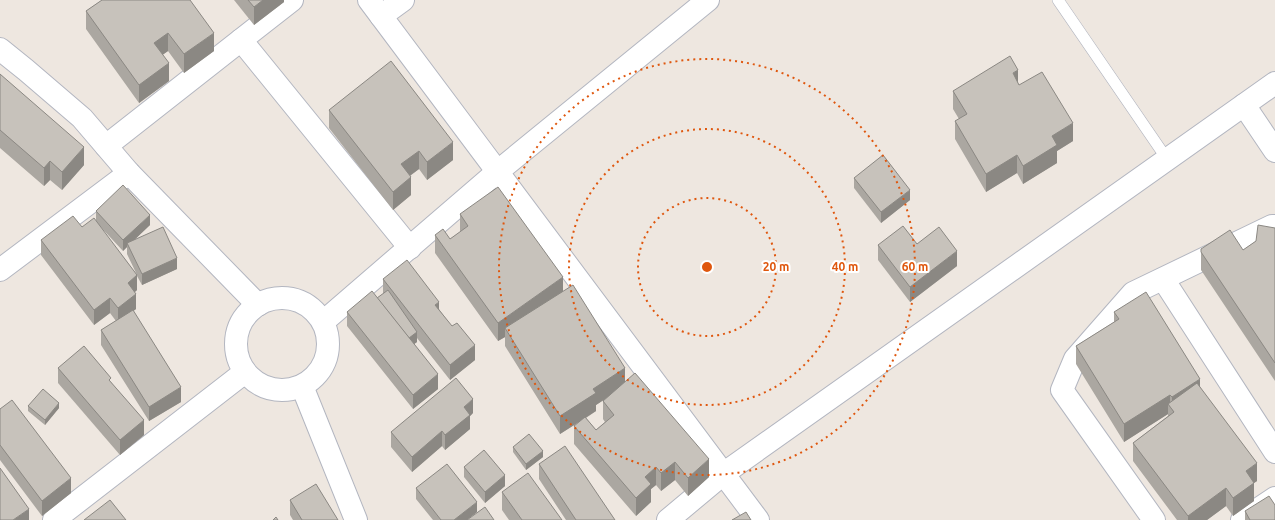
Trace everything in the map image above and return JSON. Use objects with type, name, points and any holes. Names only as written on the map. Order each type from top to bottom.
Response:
[{"type":"street","points":[[106,146],[292,0]]},
{"type":"street","points":[[403,0],[375,8],[758,520]]},
{"type":"street","points":[[323,322],[497,172],[708,0]]},
{"type":"street","points":[[241,40],[410,248]]},
{"type":"street","points":[[0,49],[82,118],[129,173],[258,305]]},
{"type":"street","points":[[668,520],[723,474],[1275,83]]},
{"type":"street","points":[[1244,105],[1275,151]]},
{"type":"street","points":[[0,270],[129,173]]},
{"type":"street","points":[[1154,520],[1062,390],[1075,359],[1133,293],[1272,226],[1275,226]]},
{"type":"street","points":[[1163,279],[1275,452]]},
{"type":"street","points":[[277,298],[291,299],[303,303],[314,311],[323,322],[327,335],[328,348],[326,360],[320,371],[312,380],[302,386],[290,390],[278,391],[267,388],[254,382],[245,372],[238,359],[236,345],[238,331],[243,319],[252,309],[264,302],[277,298]]},
{"type":"street","points":[[54,520],[245,372]]},
{"type":"street","points":[[302,386],[356,520]]},
{"type":"street","points":[[1242,520],[1275,498]]},
{"type":"lane","points":[[1058,0],[1167,159]]},
{"type":"building","points":[[102,0],[190,0],[214,33],[184,54],[168,33],[154,43],[169,63],[139,85],[86,11]]},
{"type":"building","points":[[248,0],[263,0],[254,7]]},
{"type":"building","points":[[1010,56],[1018,70],[1013,73],[1019,85],[1042,72],[1073,123],[1052,136],[1057,145],[1023,166],[1017,155],[986,174],[955,121],[967,114],[953,91]]},
{"type":"building","points":[[391,61],[453,142],[427,162],[419,151],[401,164],[411,177],[393,192],[329,110]]},
{"type":"building","points":[[0,74],[84,147],[62,172],[50,161],[44,168],[0,130]]},
{"type":"building","points":[[883,155],[910,190],[881,212],[854,178]]},
{"type":"building","points":[[123,185],[150,215],[123,240],[96,211]]},
{"type":"building","points":[[498,187],[563,277],[498,323],[435,235],[443,229],[450,239],[468,226],[460,214]]},
{"type":"building","points":[[73,216],[82,227],[94,218],[137,275],[128,283],[136,294],[118,308],[110,298],[94,310],[41,240]]},
{"type":"building","points":[[1258,225],[1275,228],[1275,363],[1201,252],[1201,249],[1230,230],[1243,250],[1256,241]]},
{"type":"building","points":[[903,226],[917,244],[939,227],[957,251],[910,287],[878,245]]},
{"type":"building","points":[[163,227],[177,258],[142,274],[127,243]]},
{"type":"building","points":[[407,260],[439,302],[435,305],[452,326],[457,323],[475,345],[450,365],[383,279]]},
{"type":"building","points":[[573,285],[625,368],[593,389],[596,393],[560,416],[505,328]]},
{"type":"building","points":[[388,290],[417,332],[409,338],[377,298]]},
{"type":"building","points":[[372,291],[438,374],[413,395],[347,312]]},
{"type":"building","points":[[1146,292],[1200,379],[1172,397],[1170,395],[1124,424],[1076,346],[1119,319],[1114,312]]},
{"type":"building","points":[[133,310],[181,387],[149,407],[101,330]]},
{"type":"building","points":[[84,346],[111,378],[109,380],[144,420],[120,440],[58,368]]},
{"type":"building","points":[[635,373],[709,459],[688,478],[675,462],[661,473],[656,467],[645,477],[651,484],[636,498],[574,426],[585,417],[596,430],[614,415],[603,401]]},
{"type":"building","points":[[456,378],[473,399],[464,407],[470,415],[445,435],[442,431],[412,457],[391,432]]},
{"type":"building","points":[[1197,383],[1257,463],[1246,471],[1254,483],[1233,498],[1226,488],[1188,516],[1133,443],[1174,412],[1168,404]]},
{"type":"building","points":[[43,389],[59,403],[45,420],[28,406]]},
{"type":"building","points":[[12,400],[71,478],[42,501],[0,445],[0,409]]},
{"type":"building","points":[[529,434],[543,451],[526,464],[513,447]]},
{"type":"building","points":[[565,446],[615,520],[576,520],[539,464]]},
{"type":"building","points":[[484,450],[505,475],[485,492],[464,467]]},
{"type":"building","points":[[447,464],[477,502],[454,520],[441,520],[416,488]]},
{"type":"building","points":[[0,468],[29,509],[13,520],[0,520]]},
{"type":"building","points":[[528,473],[562,520],[522,520],[502,492]]},
{"type":"building","points":[[316,484],[338,520],[302,520],[290,500]]},
{"type":"building","points":[[1269,496],[1275,505],[1275,520],[1250,520],[1245,511]]},
{"type":"building","points":[[110,500],[126,520],[84,520]]},
{"type":"building","points":[[485,507],[494,520],[467,520]]},
{"type":"building","points":[[746,512],[751,520],[732,520]]}]
